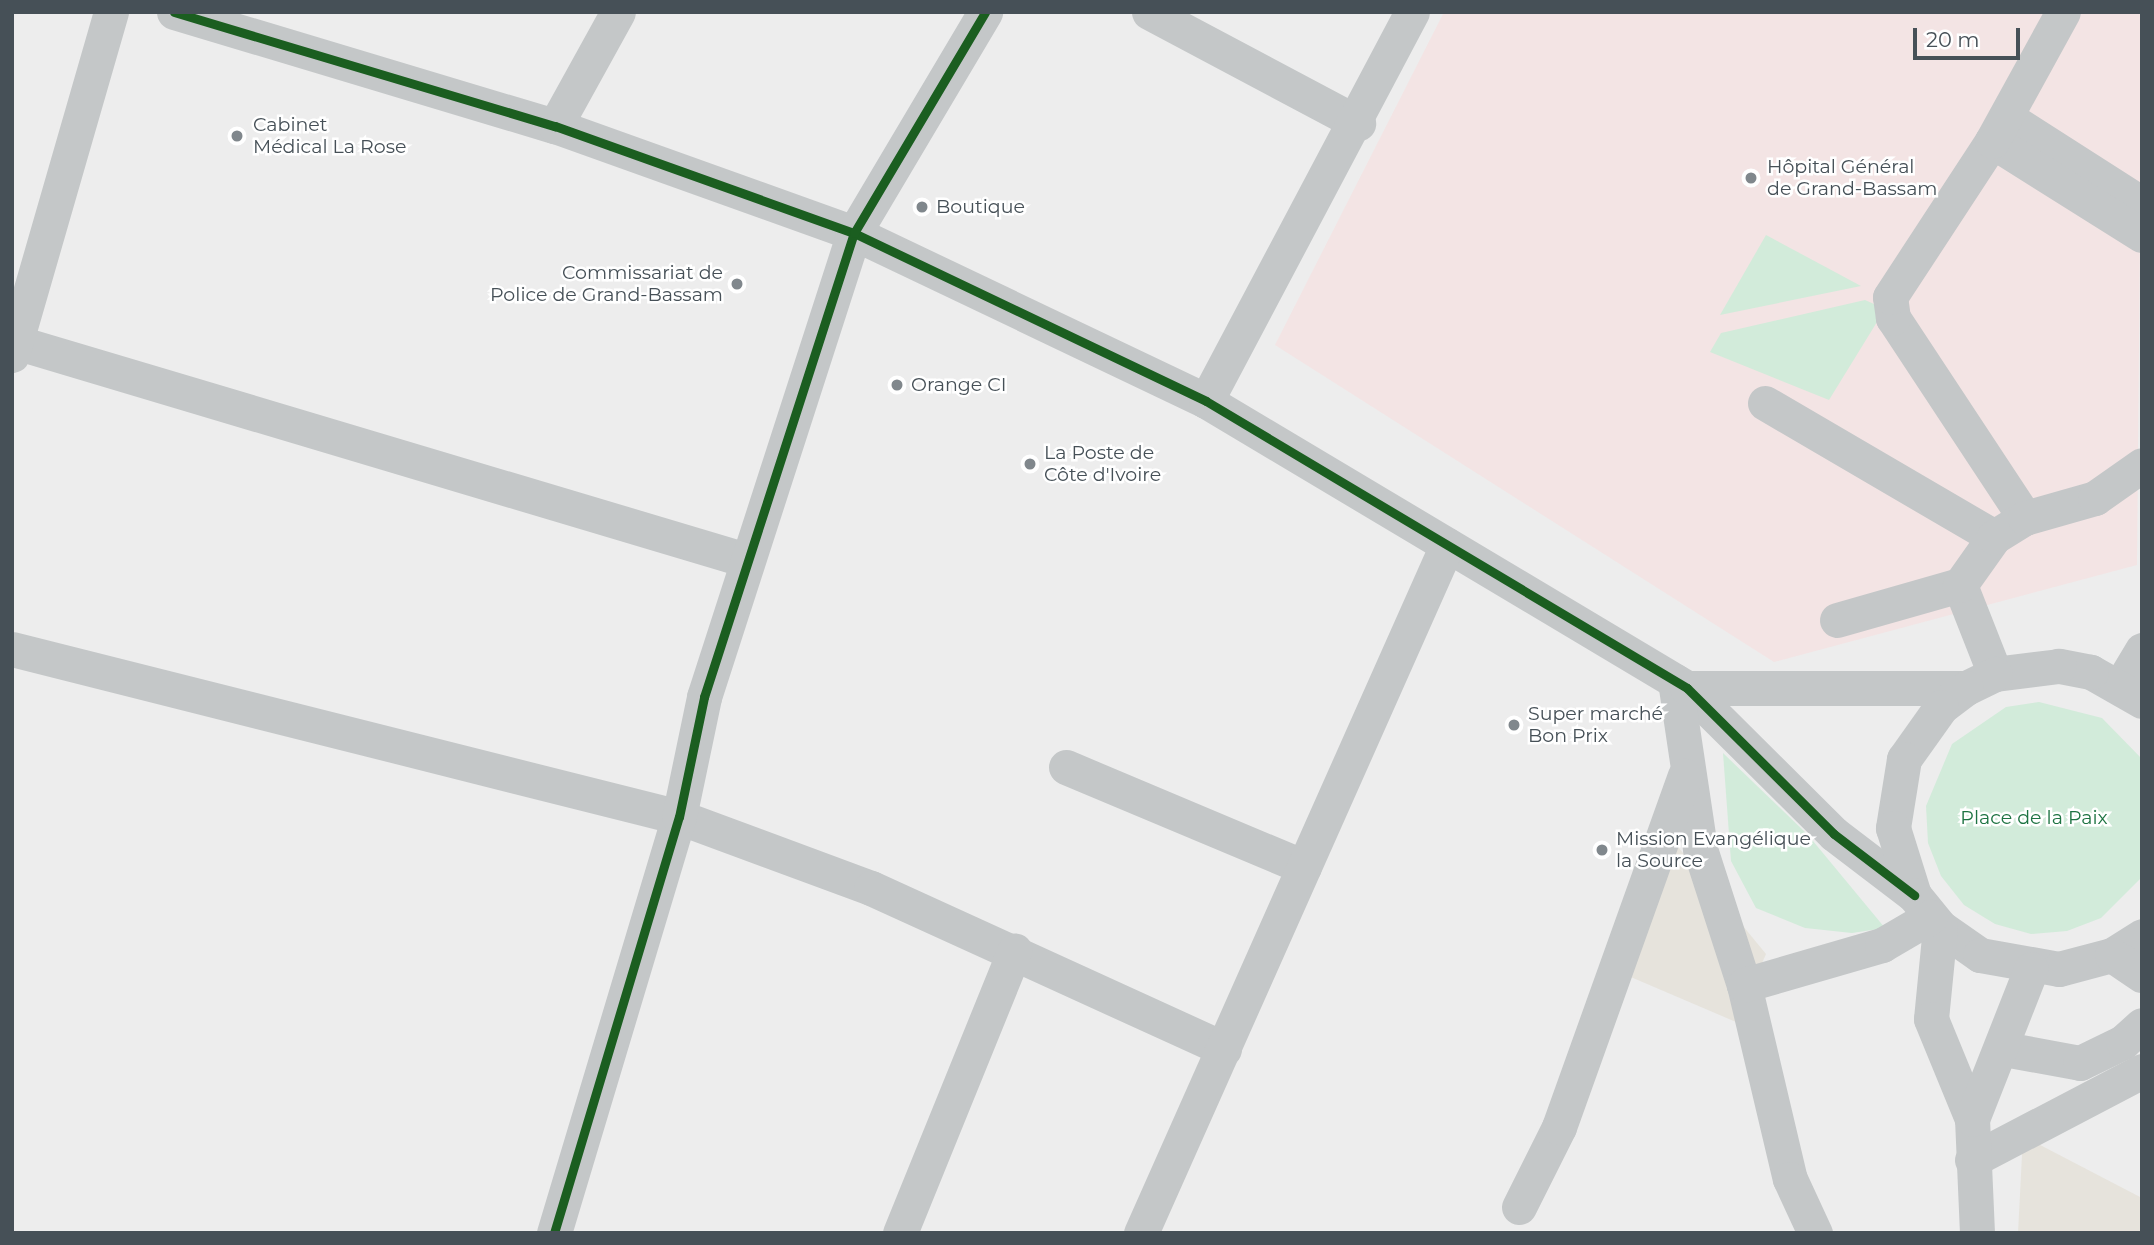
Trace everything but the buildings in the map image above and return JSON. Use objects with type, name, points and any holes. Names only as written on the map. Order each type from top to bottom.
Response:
[{"type":"street","points":[[111,12],[13,346],[746,560]]},
{"type":"street","points":[[174,12],[264,26],[854,233],[1206,401],[1681,684],[1834,834],[1980,955],[2031,969],[2059,969],[2112,955],[2142,936]]},
{"type":"street","points":[[555,126],[618,12]]},
{"type":"street","points":[[554,1233],[679,817],[704,697],[746,560],[854,233],[985,12]]},
{"type":"street","points":[[1149,12],[1358,123]]},
{"type":"street","points":[[1206,401],[1358,123],[1412,12]]},
{"type":"street","points":[[2025,517],[1889,305],[1893,286],[1999,129],[2063,12]]},
{"type":"street","points":[[1999,129],[2142,204]]},
{"type":"street","points":[[1999,129],[2142,234]]},
{"type":"street","points":[[1765,403],[1994,537]]},
{"type":"street","points":[[1837,620],[1961,585],[1994,537],[2025,517],[2095,498],[2142,465]]},
{"type":"street","points":[[1141,1233],[1447,545]]},
{"type":"street","points":[[1961,585],[1980,681]]},
{"type":"street","points":[[12,649],[679,817],[871,888],[1015,950],[1224,1049]]},
{"type":"street","points":[[1681,684],[1980,681],[2059,666],[2131,693],[2142,650]]},
{"type":"street","points":[[1977,1233],[1972,1119],[1931,1019],[1928,913],[1897,851],[1895,793],[1920,731],[1980,681]]},
{"type":"street","points":[[1681,684],[1687,769],[1700,849],[1744,985],[1790,1179],[1815,1233]]},
{"type":"street","points":[[1066,767],[1304,867]]},
{"type":"street","points":[[1519,1207],[1559,1127],[1687,769]]},
{"type":"street","points":[[1744,985],[1882,945],[1928,913]]},
{"type":"street","points":[[900,1233],[1015,950]]},
{"type":"street","points":[[2112,955],[2142,975]]},
{"type":"street","points":[[1972,1119],[2004,1049],[2031,969]]},
{"type":"street","points":[[2004,1049],[2080,1063],[2123,1042],[2142,1024]]},
{"type":"street","points":[[1972,1160],[2142,1071]]},
{"type":"shaded area","name":"Hôpital Général de Grand-Bassam","points":[[1444,12],[2142,12],[2137,565],[1774,662],[1275,345]]},
{"type":"shaded area","points":[[1674,842],[1766,954],[1736,1022],[1619,972]]},
{"type":"shaded area","points":[[2023,1136],[2142,1198],[2142,1233],[2018,1233]]},
{"type":"green space","points":[[1766,235],[1861,286],[1720,315]]},
{"type":"green space","points":[[1865,300],[1885,309],[1829,400],[1710,352],[1721,333]]},
{"type":"green space","name":"Place de la Paix","points":[[2039,702],[2102,718],[2142,759],[2142,877],[2101,918],[2067,931],[2031,934],[1995,924],[1964,905],[1941,876],[1928,843],[1926,806],[1952,744],[2006,707]]},
{"type":"green space","points":[[1723,753],[1808,835],[1885,928],[1852,933],[1805,928],[1756,908],[1731,861]]},
{"type":"cycle path","points":[[174,12],[555,126],[854,233],[1206,401],[1687,688],[1834,834],[1914,895]]},
{"type":"cycle path","points":[[554,1233],[679,817],[704,697],[854,233],[985,12]]},
{"type":"place","name":"Cabinet Médical La Rose","points":[[237,136]]},
{"type":"place","name":"Hôpital Général de Grand-Bassam","points":[[1751,178]]},
{"type":"place","name":"Boutique","points":[[922,207]]},
{"type":"place","name":"Commissariat de Police de Grand-Bassam","points":[[737,284]]},
{"type":"place","name":"Orange CI","points":[[897,385]]},
{"type":"place","name":"La Poste de Côte d'Ivoire","points":[[1030,464]]},
{"type":"place","name":"Super marché Bon Prix","points":[[1514,725]]},
{"type":"place","name":"Mission Evangélique la Source","points":[[1602,850]]}]
